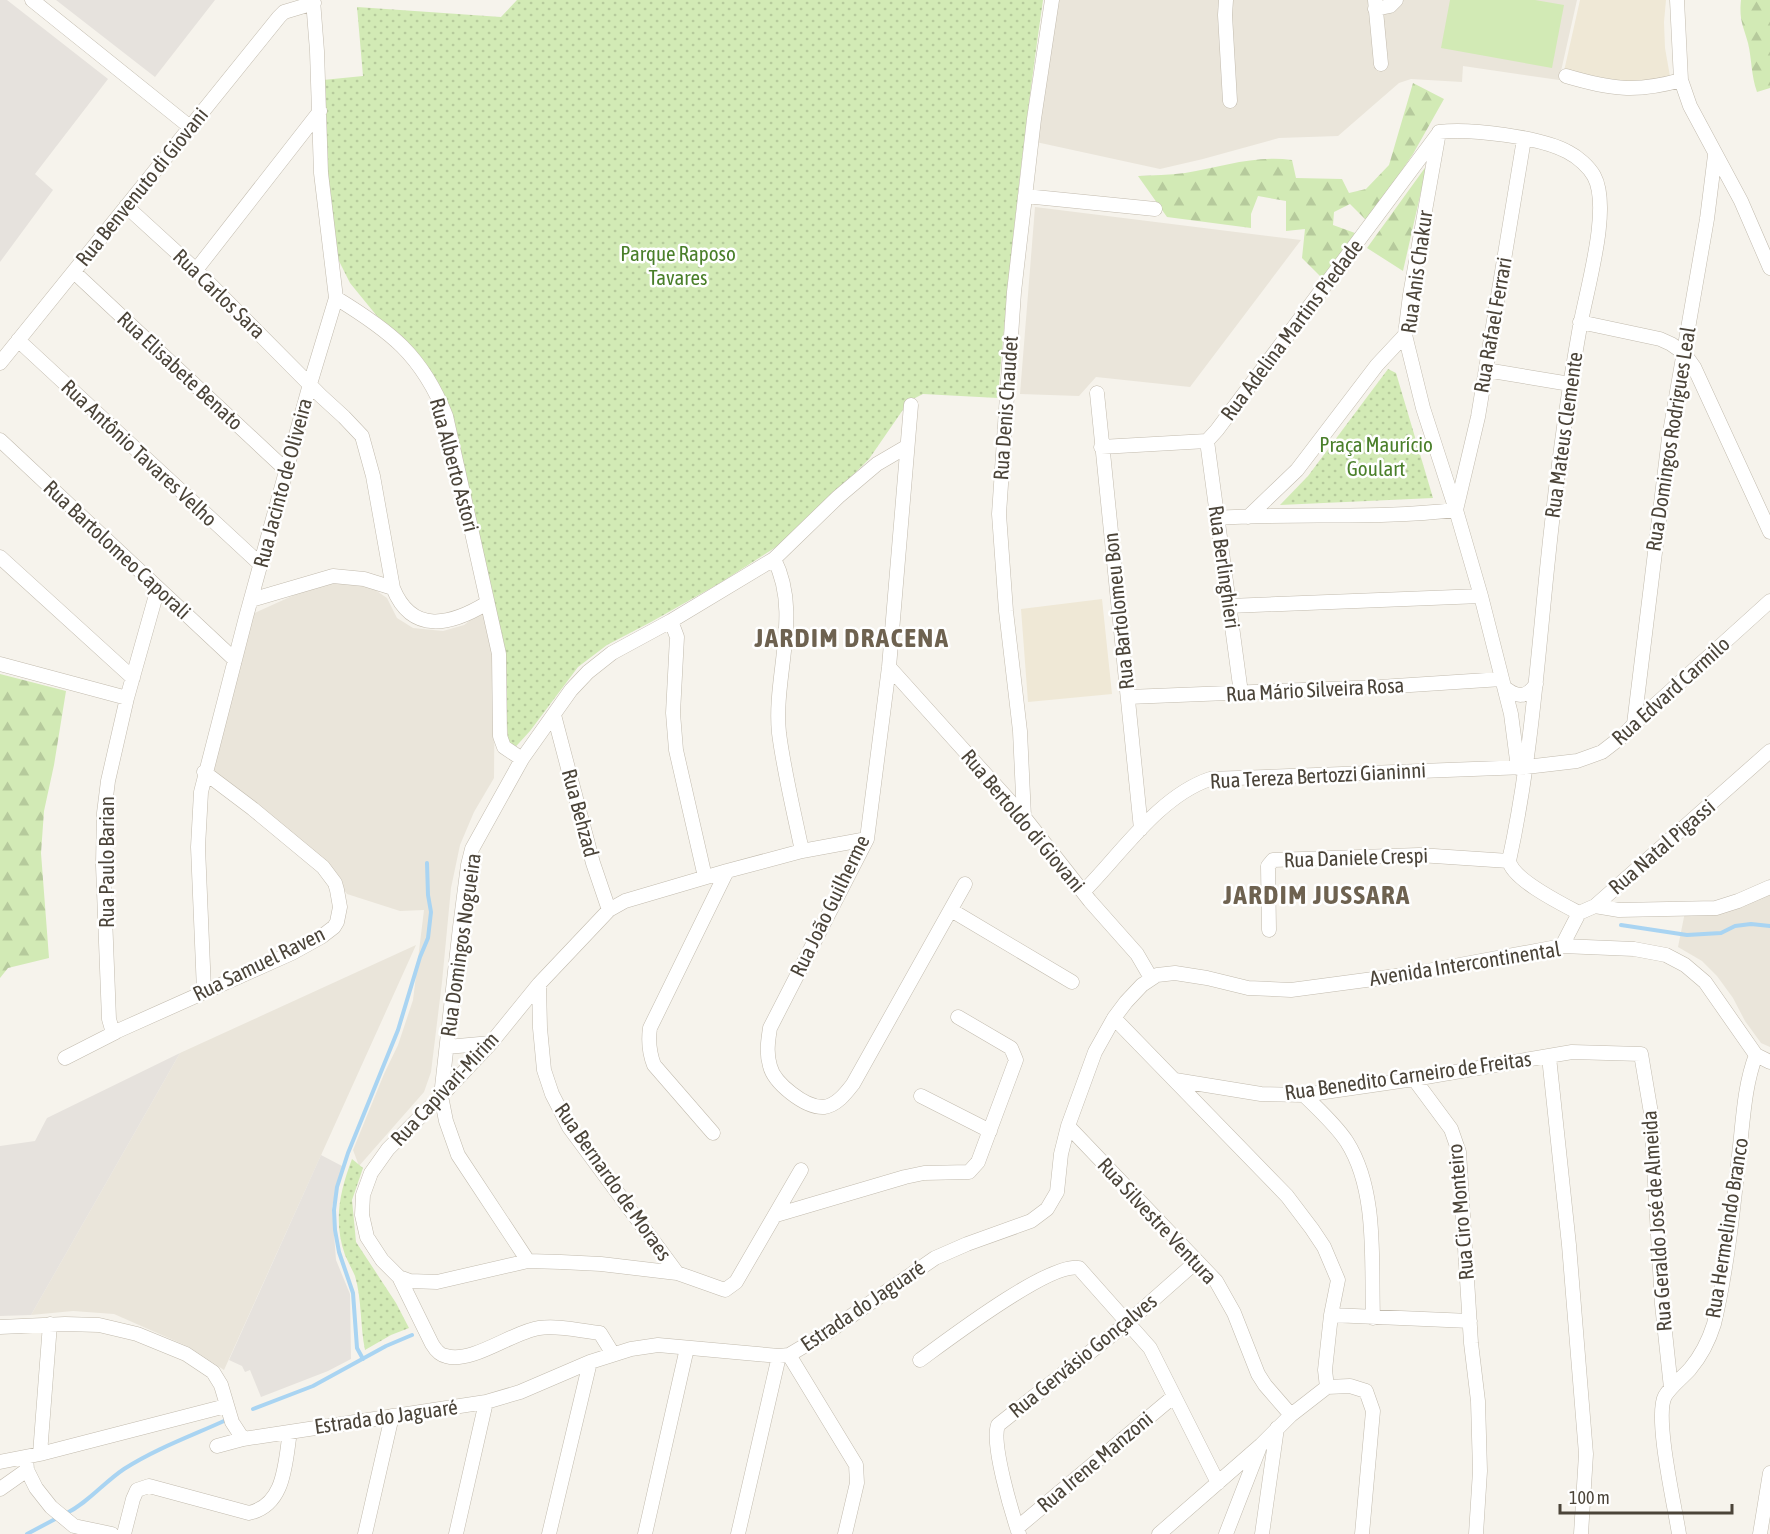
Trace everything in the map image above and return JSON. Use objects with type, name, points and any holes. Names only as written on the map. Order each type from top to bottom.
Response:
[{"type":"street","points":[[32,0],[190,127]]},
{"type":"street","name":"Rua Denis Chaudet","points":[[1024,817],[1020,731],[1006,611],[999,514],[1014,292],[1034,119],[1052,0]]},
{"type":"street","points":[[1226,0],[1230,101]]},
{"type":"street","points":[[1381,64],[1375,4],[1390,6],[1396,0]]},
{"type":"street","points":[[1677,0],[1681,80],[1690,106],[1714,155],[1741,201],[1770,268]]},
{"type":"street","name":"Rua Jacinto de Oliveira","points":[[204,991],[198,812],[204,772],[286,470],[336,298],[321,173],[314,2],[284,12]]},
{"type":"street","name":"Rua Benvenuto di Giovani","points":[[0,363],[284,12]]},
{"type":"street","points":[[1566,76],[1589,83],[1625,89],[1659,86],[1681,80]]},
{"type":"street","points":[[196,270],[320,111]]},
{"type":"street","name":"Rua Mateus Clemente","points":[[1439,132],[1462,131],[1524,139],[1568,152],[1589,169],[1600,194],[1599,227],[1580,322],[1559,460],[1536,683],[1509,861]]},
{"type":"street","name":"Rua Anis Chakur","points":[[1439,132],[1405,335],[1426,418],[1481,596],[1511,714],[1522,768]]},
{"type":"street","name":"Rua Adelina Martins Piedade","points":[[1101,447],[1207,441],[1310,308],[1439,132]]},
{"type":"street","name":"Rua Rafael Ferrari","points":[[1456,510],[1467,468],[1486,370],[1524,139]]},
{"type":"street","name":"Rua Domingos Rodrigues Leal","points":[[1634,724],[1669,438],[1707,219],[1714,155]]},
{"type":"street","points":[[1025,196],[1155,209]]},
{"type":"street","name":"Rua Carlos Sara","points":[[126,206],[196,270],[362,436],[373,476],[393,588]]},
{"type":"street","name":"Rua Elisabete Benato","points":[[74,272],[286,470]]},
{"type":"street","name":"Rua Alberto Astori","points":[[336,298],[368,318],[400,344],[416,361],[437,394],[446,416],[499,654],[500,736],[504,747],[522,759]]},
{"type":"street","points":[[1580,322],[1660,339],[1684,353],[1707,393],[1770,532]]},
{"type":"street","points":[[1248,517],[1297,470],[1377,365],[1405,335]]},
{"type":"street","name":"Rua Antônio Tavares Velho","points":[[18,340],[261,565]]},
{"type":"street","points":[[1486,370],[1570,384]]},
{"type":"street","name":"Rua Bartolomeu Bon","points":[[1097,393],[1141,829]]},
{"type":"street","name":"Rua João Guilherme","points":[[911,405],[889,667],[867,839],[770,1028],[767,1050],[770,1068],[779,1083],[809,1105],[825,1107],[836,1102],[844,1094],[853,1084],[965,884]]},
{"type":"street","name":"Rua Bartolomeo Caporali","points":[[0,440],[236,660]]},
{"type":"street","name":"Rua Berlinghieri","points":[[1207,441],[1241,693]]},
{"type":"street","name":"Rua Domingos Nogueira","points":[[528,1261],[459,1155],[446,1121],[441,1096],[460,927],[472,849],[522,759],[571,690],[588,672],[612,652],[671,621],[774,559],[838,497],[877,464],[906,447]]},
{"type":"street","points":[[1217,518],[1388,515],[1456,510]]},
{"type":"street","points":[[0,557],[133,678]]},
{"type":"street","points":[[774,559],[784,584],[786,600],[779,731],[802,850]]},
{"type":"street","points":[[251,600],[333,576],[364,579],[393,588],[397,599],[408,613],[426,620],[454,619],[475,611],[487,603]]},
{"type":"street","name":"Rua Paulo Barian","points":[[115,1033],[109,1019],[103,865],[104,813],[108,781],[127,698],[158,588]]},
{"type":"street","points":[[1228,606],[1481,596]]},
{"type":"street","name":"Rua Edvard Carmilo","points":[[1522,768],[1590,758],[1613,745],[1770,601]]},
{"type":"street","points":[[671,621],[677,637],[673,713],[676,750],[705,877]]},
{"type":"street","points":[[0,664],[127,698]]},
{"type":"street","name":"Rua Bertoldo di Giovani","points":[[889,667],[1024,817],[1083,892],[1137,954],[1151,978]]},
{"type":"street","points":[[1503,683],[1515,695],[1527,695],[1536,683]]},
{"type":"street","name":"Rua Mário Silveira Rosa","points":[[1128,697],[1503,683]]},
{"type":"street","name":"Rua Behzad","points":[[554,715],[593,863],[609,910]]},
{"type":"street","name":"Rua Natal Pigassi","points":[[1579,913],[1594,906],[1770,752]]},
{"type":"street","name":"Rua Tereza Bertozzi Gianinni","points":[[1083,892],[1141,829],[1186,790],[1210,778],[1522,768]]},
{"type":"street","name":"Rua Samuel Raven","points":[[65,1058],[204,991],[292,953],[334,927],[340,913],[335,883],[316,859],[204,772]]},
{"type":"street","name":"Rua Capivari-Mirim","points":[[614,1354],[600,1334],[542,1327],[524,1331],[474,1353],[459,1357],[445,1356],[436,1351],[399,1277],[382,1260],[368,1237],[362,1215],[363,1195],[371,1173],[388,1149],[441,1096],[490,1043],[539,984],[609,910],[625,901],[802,850],[867,839]]},
{"type":"street","name":"Rua Daniele Crespi","points":[[1269,930],[1268,866],[1273,860],[1419,855],[1509,861]]},
{"type":"street","points":[[1509,861],[1512,869],[1531,884],[1579,913],[1562,946]]},
{"type":"street","points":[[713,1133],[654,1065],[648,1041],[650,1028],[727,871]]},
{"type":"street","points":[[1594,906],[1618,910],[1716,908],[1738,902],[1770,887]]},
{"type":"street","points":[[951,910],[1072,982]]},
{"type":"street","name":"Avenida Intercontinental","points":[[1151,978],[1175,974],[1207,978],[1248,988],[1292,990],[1411,974],[1562,946],[1634,949],[1666,956],[1685,965],[1705,982],[1756,1055],[1770,1062]]},
{"type":"street","name":"Estrada do Jaguaré","points":[[217,1446],[243,1438],[486,1402],[520,1392],[590,1362],[631,1348],[658,1345],[784,1355],[831,1330],[935,1258],[1031,1221],[1053,1202],[1057,1192],[1061,1154],[1068,1126],[1086,1072],[1114,1018],[1135,992],[1151,978]]},
{"type":"street","name":"Rua Bernardo de Moraes","points":[[539,984],[544,1070],[552,1094],[569,1126],[677,1273]]},
{"type":"street","points":[[776,1215],[905,1177],[924,1173],[969,1172],[978,1162],[1016,1060],[1011,1048],[958,1017]]},
{"type":"street","points":[[1114,1018],[1287,1196],[1312,1229],[1329,1258],[1338,1280],[1331,1315],[1325,1370],[1327,1386]]},
{"type":"street","points":[[447,1047],[490,1043]]},
{"type":"street","name":"Rua Benedito Carneiro de Freitas","points":[[1175,1080],[1261,1094],[1304,1095],[1586,1052],[1641,1054]]},
{"type":"street","name":"Rua Geraldo José de Almeida","points":[[1641,1054],[1651,1113],[1662,1304],[1671,1388]]},
{"type":"street","name":"Rua Hermelindo Branco","points":[[1671,1388],[1699,1356],[1714,1324],[1735,1191],[1748,1085],[1756,1055]]},
{"type":"street","points":[[1549,1057],[1557,1123],[1586,1454],[1581,1534]]},
{"type":"street","name":"Rua Ciro Monteiro","points":[[1414,1079],[1444,1118],[1456,1140],[1478,1401],[1476,1534]]},
{"type":"street","points":[[1304,1095],[1341,1135],[1354,1154],[1362,1174],[1370,1221],[1373,1317]]},
{"type":"street","points":[[921,1096],[990,1131]]},
{"type":"street","name":"Rua Silvestre Ventura","points":[[1068,1126],[1216,1281],[1234,1313],[1261,1380],[1291,1415]]},
{"type":"street","points":[[399,1277],[410,1281],[437,1282],[528,1261],[601,1264],[677,1273],[725,1290],[736,1282],[801,1170]]},
{"type":"street","name":"Rua Gervásio Gonçalves","points":[[1018,1531],[997,1447],[998,1425],[1127,1323],[1197,1261]]},
{"type":"street","points":[[920,1360],[998,1304],[1070,1267],[1079,1268],[1150,1348],[1218,1483]]},
{"type":"street","points":[[1331,1315],[1470,1321]]},
{"type":"street","points":[[40,1454],[50,1324]]},
{"type":"street","points":[[0,1326],[82,1324],[113,1328],[137,1334],[186,1354],[213,1372],[220,1385],[232,1422],[243,1438]]},
{"type":"street","points":[[645,1534],[687,1348]]},
{"type":"street","points":[[738,1534],[784,1355]]},
{"type":"street","points":[[784,1355],[856,1466],[856,1483],[845,1534]]},
{"type":"street","points":[[549,1534],[590,1362]]},
{"type":"street","points":[[1159,1534],[1261,1445],[1291,1415],[1327,1386],[1350,1386],[1366,1391],[1373,1411],[1362,1534]]},
{"type":"street","points":[[1671,1388],[1662,1404],[1661,1419],[1679,1534]]},
{"type":"street","name":"Rua Irene Manzoni","points":[[1018,1531],[1173,1397]]},
{"type":"street","points":[[456,1534],[486,1402]]},
{"type":"street","points":[[0,1490],[26,1463],[40,1454],[226,1406]]},
{"type":"street","points":[[365,1534],[392,1416]]},
{"type":"street","points":[[1262,1534],[1277,1428]]},
{"type":"street","points":[[124,1534],[132,1499],[137,1490],[149,1486],[249,1513],[270,1503],[280,1489],[290,1432]]},
{"type":"street","points":[[1226,1534],[1261,1445]]},
{"type":"street","points":[[0,1462],[26,1463]]},
{"type":"street","points":[[26,1463],[44,1498],[65,1522],[112,1534]]},
{"type":"street","points":[[1761,1534],[1770,1473]]},
{"type":"shaded area","points":[[0,0],[7,0],[108,79],[35,174],[53,190],[0,262]]},
{"type":"shaded area","points":[[56,0],[215,0],[155,77]]},
{"type":"shaded area","points":[[1054,0],[1577,0],[1559,80],[1463,66],[1462,82],[1411,79],[1399,83],[1338,136],[1279,138],[1160,169],[1036,142]]},
{"type":"shaded area","points":[[1580,0],[1666,0],[1665,48],[1671,82],[1562,80]]},
{"type":"shaded area","points":[[1035,207],[1301,240],[1190,387],[1096,377],[1079,396],[1020,394]]},
{"type":"shaded area","points":[[341,579],[368,585],[387,598],[397,618],[413,628],[443,631],[464,625],[482,611],[495,648],[494,778],[474,812],[460,845],[451,888],[431,1072],[424,1092],[359,1166],[353,1150],[398,1045],[413,1000],[424,910],[400,911],[347,894],[317,857],[206,771],[248,616],[312,587]]},
{"type":"shaded area","points":[[1102,599],[1112,694],[1028,702],[1021,609]]},
{"type":"shaded area","points":[[1770,892],[1770,1047],[1761,1043],[1717,976],[1702,961],[1678,947],[1685,912]]},
{"type":"shaded area","points":[[416,945],[224,1370],[189,1347],[114,1314],[73,1311],[31,1315],[180,1053]]},
{"type":"shaded area","points":[[180,1053],[31,1315],[0,1316],[0,1146],[35,1141],[47,1118]]},
{"type":"shaded area","points":[[321,1155],[342,1166],[332,1207],[336,1260],[350,1294],[351,1359],[328,1371],[261,1397],[250,1370],[245,1372],[242,1366],[229,1360]]},
{"type":"green space","name":"Parque Raposo Tavares","points":[[517,0],[1043,0],[1018,198],[998,398],[923,394],[909,401],[869,459],[790,538],[720,583],[607,645],[578,667],[530,731],[509,754],[502,650],[454,422],[436,379],[414,351],[381,321],[350,283],[335,253],[329,207],[323,80],[363,76],[357,7],[501,17]]},
{"type":"green space","points":[[1450,0],[1535,0],[1564,5],[1552,68],[1441,48]]},
{"type":"green space","points":[[1741,0],[1770,0],[1770,88],[1757,92],[1741,18]]},
{"type":"green space","points":[[1413,83],[1444,99],[1413,154],[1367,221],[1350,204],[1334,212],[1333,225],[1355,233],[1323,279],[1302,258],[1305,229],[1286,231],[1286,201],[1258,196],[1251,214],[1251,228],[1167,217],[1138,176],[1185,173],[1251,160],[1278,159],[1292,160],[1296,178],[1342,179],[1349,193],[1366,189],[1389,165]]},
{"type":"green space","points":[[1427,165],[1403,271],[1367,248]]},
{"type":"green space","name":"Praça Maurício Goulart","points":[[1388,369],[1396,373],[1433,498],[1280,505],[1308,476]]},
{"type":"green space","points":[[0,674],[66,691],[44,811],[41,853],[49,958],[8,968],[0,978]]},
{"type":"green space","points":[[352,1159],[363,1168],[352,1200],[356,1242],[396,1303],[409,1328],[365,1350],[357,1285],[345,1255],[339,1230],[341,1194]]},
{"type":"waterway","points":[[363,1359],[357,1348],[353,1293],[339,1252],[334,1210],[337,1187],[348,1153],[398,1030],[428,938],[431,912],[427,863]]},
{"type":"waterway","points":[[1621,925],[1687,935],[1721,933],[1735,926],[1751,924],[1770,926]]},
{"type":"waterway","points":[[253,1409],[313,1386],[386,1346],[412,1335]]},
{"type":"waterway","points":[[65,1514],[136,1462],[224,1421]]},
{"type":"waterway","points":[[27,1534],[59,1517]]},
{"type":"district","name":"JARDIM DRACENA","points":[[852,638]]},
{"type":"district","name":"JARDIM JUSSARA","points":[[1317,895]]}]
